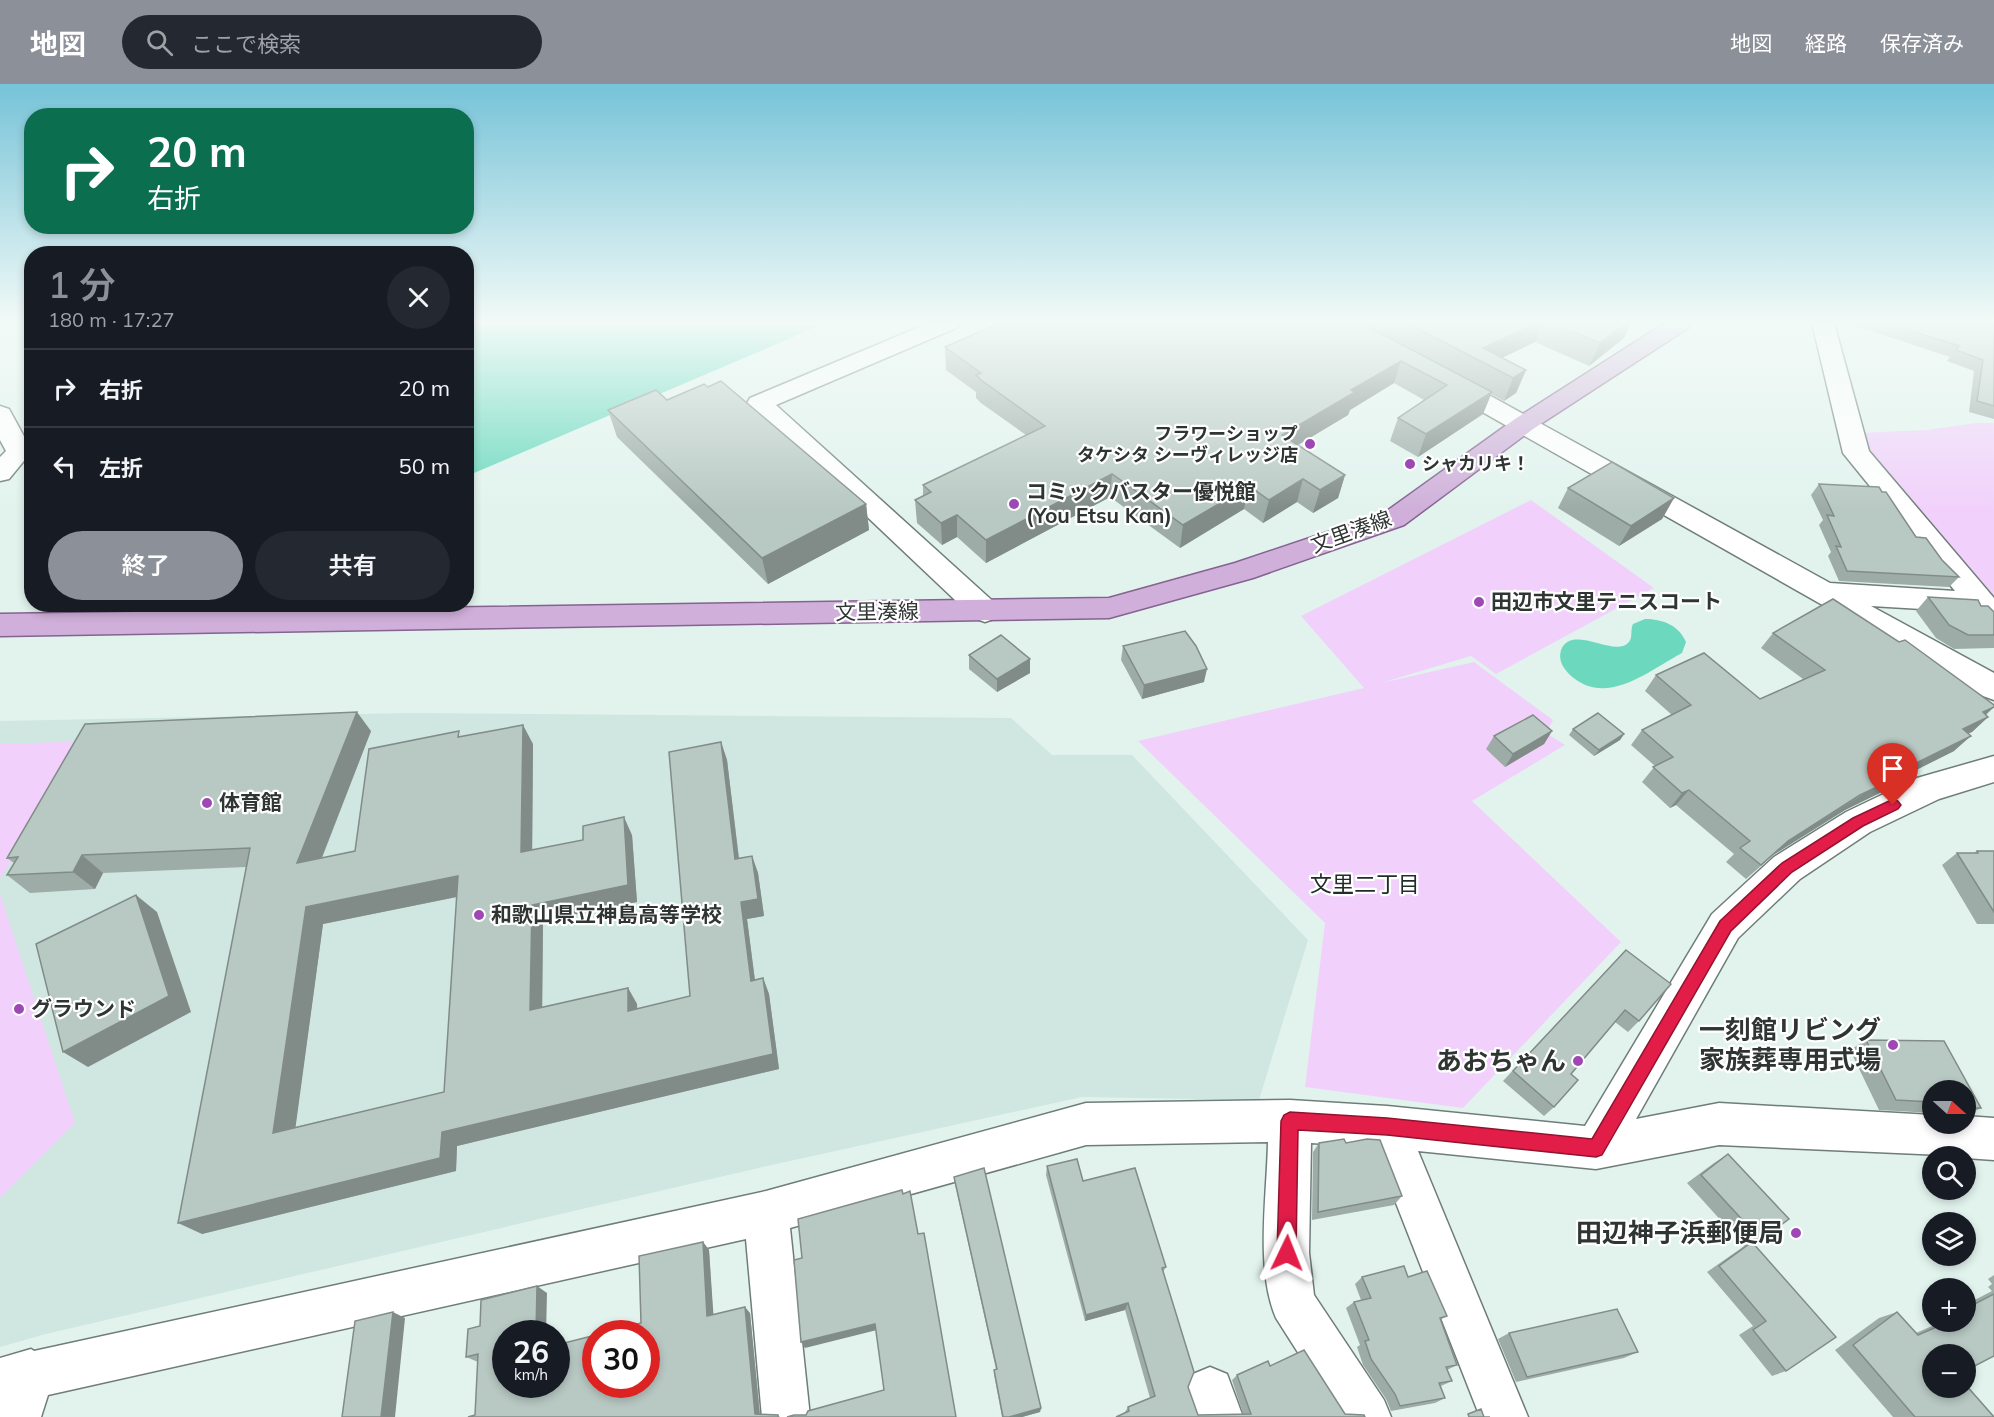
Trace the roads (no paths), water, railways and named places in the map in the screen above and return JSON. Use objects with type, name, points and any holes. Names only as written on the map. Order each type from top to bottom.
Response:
[{"type":"main road","name":"文里湊線","points":[[0,625],[449,616],[1109,608],[1243,571],[1394,519],[1524,424],[1584,385]]},
{"type":"street","points":[[801,385],[759,403],[985,610]]},
{"type":"street","points":[[1452,385],[1994,688]]},
{"type":"street","points":[[1840,385],[1856,453],[1990,608]]},
{"type":"street","points":[[0,414],[19,452],[0,473]]},
{"type":"street","points":[[1822,592],[1990,608]]},
{"type":"street","points":[[1596,1149],[1725,926],[1787,868],[1858,822],[1929,788],[1994,769]]},
{"type":"street","points":[[17,1417],[16,1377],[766,1213],[1086,1124],[1290,1121],[1387,1127],[1596,1149],[1719,1124],[1994,1139]]},
{"type":"street","points":[[1290,1121],[1287,1253],[1292,1302],[1367,1417]]},
{"type":"street","points":[[1387,1127],[1504,1417]]},
{"type":"street","points":[[766,1213],[786,1417]]},
{"type":"place","name":"フラワーショップ タケシタ シーヴィレッジ店","points":[[1310,444]]},
{"type":"place","name":"シャカリキ！","points":[[1410,464]]},
{"type":"place","name":"コミックバスター優悦館 (You Etsu Kan)","points":[[1014,504]]},
{"type":"place","name":"田辺市文里テニスコート","points":[[1479,602]]},
{"type":"place","name":"体育館","points":[[207,803]]},
{"type":"place","name":"和歌山県立神島高等学校","points":[[479,915]]},
{"type":"place","name":"グラウンド","points":[[19,1009]]},
{"type":"place","name":"一刻館リビング 家族葬専用式場","points":[[1893,1045]]},
{"type":"place","name":"あおちゃん","points":[[1578,1061]]},
{"type":"place","name":"田辺神子浜郵便局","points":[[1796,1233]]},
{"type":"district","name":"文里二丁目","points":[[1365,884]]}]
